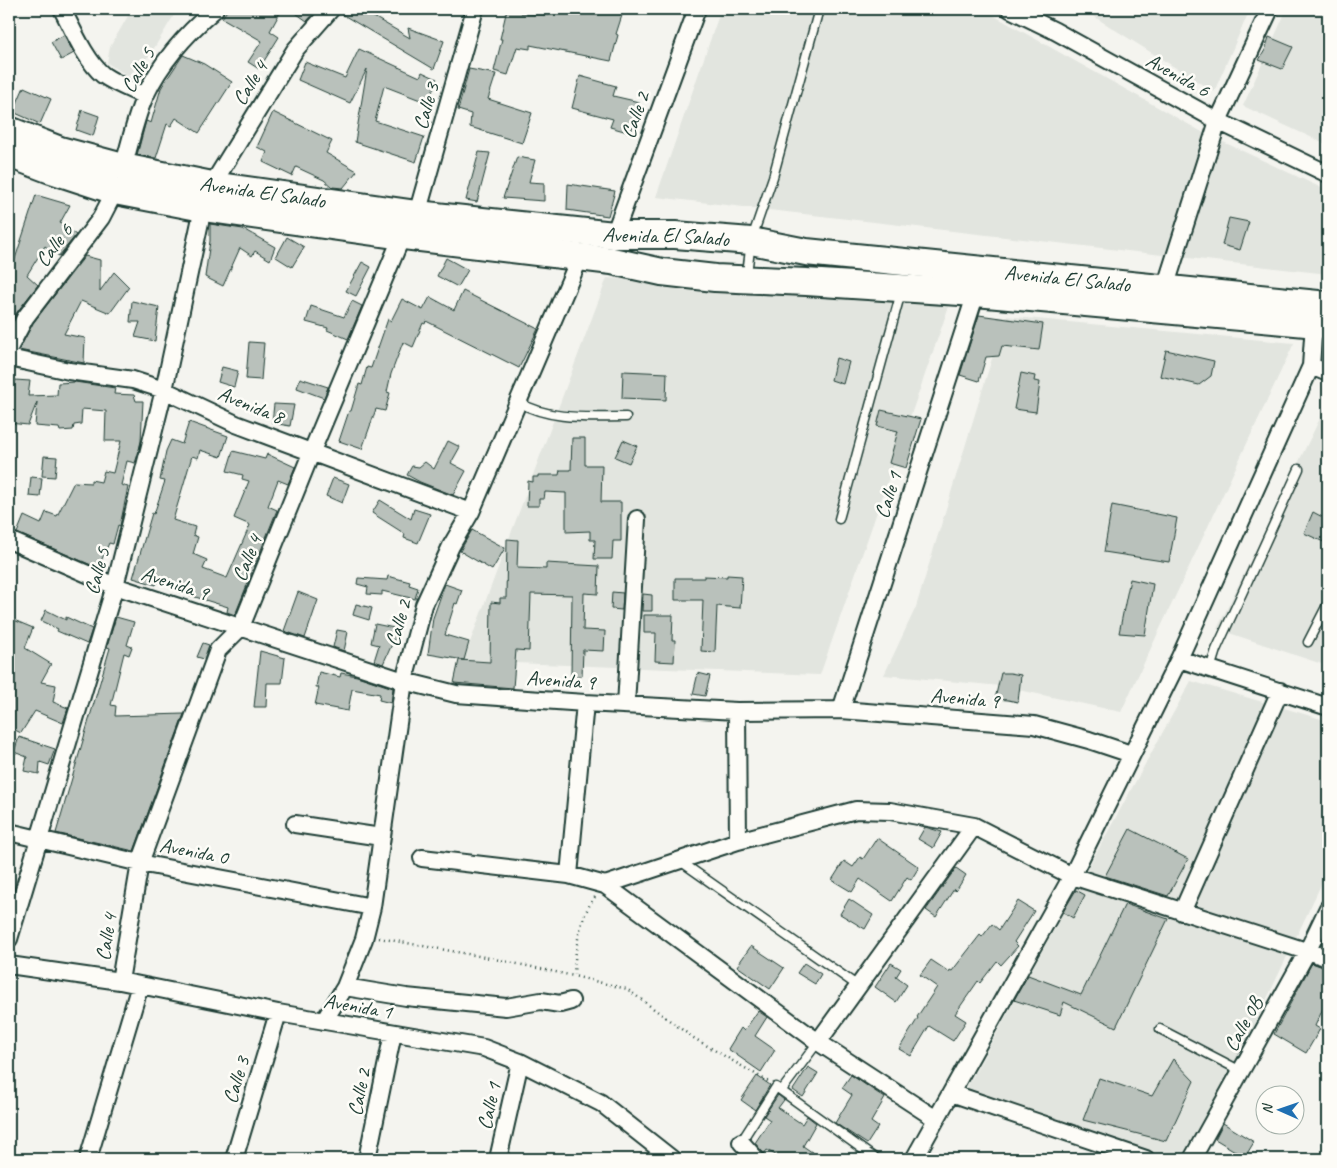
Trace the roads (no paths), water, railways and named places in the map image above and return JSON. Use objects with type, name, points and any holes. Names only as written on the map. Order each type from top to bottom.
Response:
[{"type":"main road","name":"Avenida El Salado","points":[[9,130],[60,150],[119,179]]},
{"type":"main road","name":"Avenida El Salado","points":[[9,154],[51,170],[119,179],[402,236],[612,260],[662,272],[715,278],[902,288],[1324,318]]},
{"type":"main road","name":"Avenida El Salado","points":[[208,197],[417,214],[614,235],[675,235],[752,241],[806,252],[1165,288],[1324,318]]},
{"type":"street","points":[[62,9],[87,54],[101,73],[116,83],[145,96]]},
{"type":"street","name":"Calle 5","points":[[119,179],[145,96],[163,62],[193,28],[215,9]]},
{"type":"street","name":"Calle 4","points":[[208,197],[295,50],[332,9]]},
{"type":"street","name":"Calle 3","points":[[417,214],[475,9]]},
{"type":"street","name":"Calle 2","points":[[614,235],[697,9]]},
{"type":"street","name":"Avenida 6","points":[[1010,9],[1055,31],[1218,122],[1328,174]]},
{"type":"street","points":[[1165,288],[1218,122],[1270,9]]},
{"type":"street","name":"Calle 6","points":[[9,348],[25,318],[101,218],[119,179]]},
{"type":"street","name":"Calle 5","points":[[9,939],[116,586],[164,390],[208,197]]},
{"type":"street","name":"Calle 4","points":[[120,982],[140,863],[218,650],[242,627],[312,451],[402,236]]},
{"type":"street","name":"Calle 2","points":[[324,1021],[345,987],[365,935],[372,907],[404,680],[424,605],[451,546],[471,512],[580,256]]},
{"type":"street","name":"Calle 1","points":[[841,710],[976,293]]},
{"type":"street","points":[[914,1159],[1072,876],[1179,659],[1311,366],[1324,318]]},
{"type":"street","name":"Avenida 8","points":[[9,358],[69,371],[133,380],[164,390],[236,424],[471,512]]},
{"type":"street","points":[[1311,366],[1328,373]]},
{"type":"street","points":[[626,705],[638,519]]},
{"type":"street","name":"Avenida 9","points":[[9,540],[116,586],[404,680],[456,694],[737,711],[841,710],[1034,725],[1090,740],[1131,754]]},
{"type":"street","points":[[1179,659],[1328,707]]},
{"type":"street","points":[[1182,912],[1280,691]]},
{"type":"street","points":[[569,875],[585,703]]},
{"type":"street","points":[[737,711],[738,841]]},
{"type":"street","points":[[605,885],[738,841],[856,810],[890,811],[974,826],[1072,876],[1328,958]]},
{"type":"street","points":[[295,824],[381,837]]},
{"type":"street","points":[[818,1042],[974,826]]},
{"type":"street","name":"Avenida 0","points":[[9,832],[140,863],[372,907]]},
{"type":"street","points":[[422,858],[569,875],[605,885],[818,1042],[936,1119]]},
{"type":"street","name":"Calle 0B","points":[[1192,1159],[1307,952],[1328,908]]},
{"type":"street","name":"Avenida 1","points":[[9,964],[140,985],[278,1013],[484,1048],[520,1062],[601,1103],[672,1159]]},
{"type":"street","points":[[88,1159],[140,985]]},
{"type":"street","points":[[345,987],[406,997],[506,1008],[541,1001],[560,1004],[570,1001]]},
{"type":"street","name":"Calle 3","points":[[234,1159],[278,1013]]},
{"type":"street","name":"Calle 2","points":[[367,1159],[393,1033]]},
{"type":"street","name":"Calle 1","points":[[498,1159],[520,1062]]},
{"type":"street","points":[[951,1093],[1146,1159]]},
{"type":"street","points":[[740,1142],[756,1159]]},
{"type":"lane","points":[[746,279],[752,241],[773,176],[818,9]]},
{"type":"lane","points":[[839,520],[902,288]]},
{"type":"lane","points":[[518,402],[532,410],[564,417],[626,417]]},
{"type":"lane","points":[[1210,669],[1216,650],[1299,468]]},
{"type":"lane","points":[[1308,642],[1328,603]]},
{"type":"lane","points":[[680,861],[858,986]]},
{"type":"lane","points":[[1160,1029],[1241,1071]]},
{"type":"lane","points":[[740,1142],[779,1088],[818,1042]]},
{"type":"lane","points":[[779,1088],[876,1159]]}]
